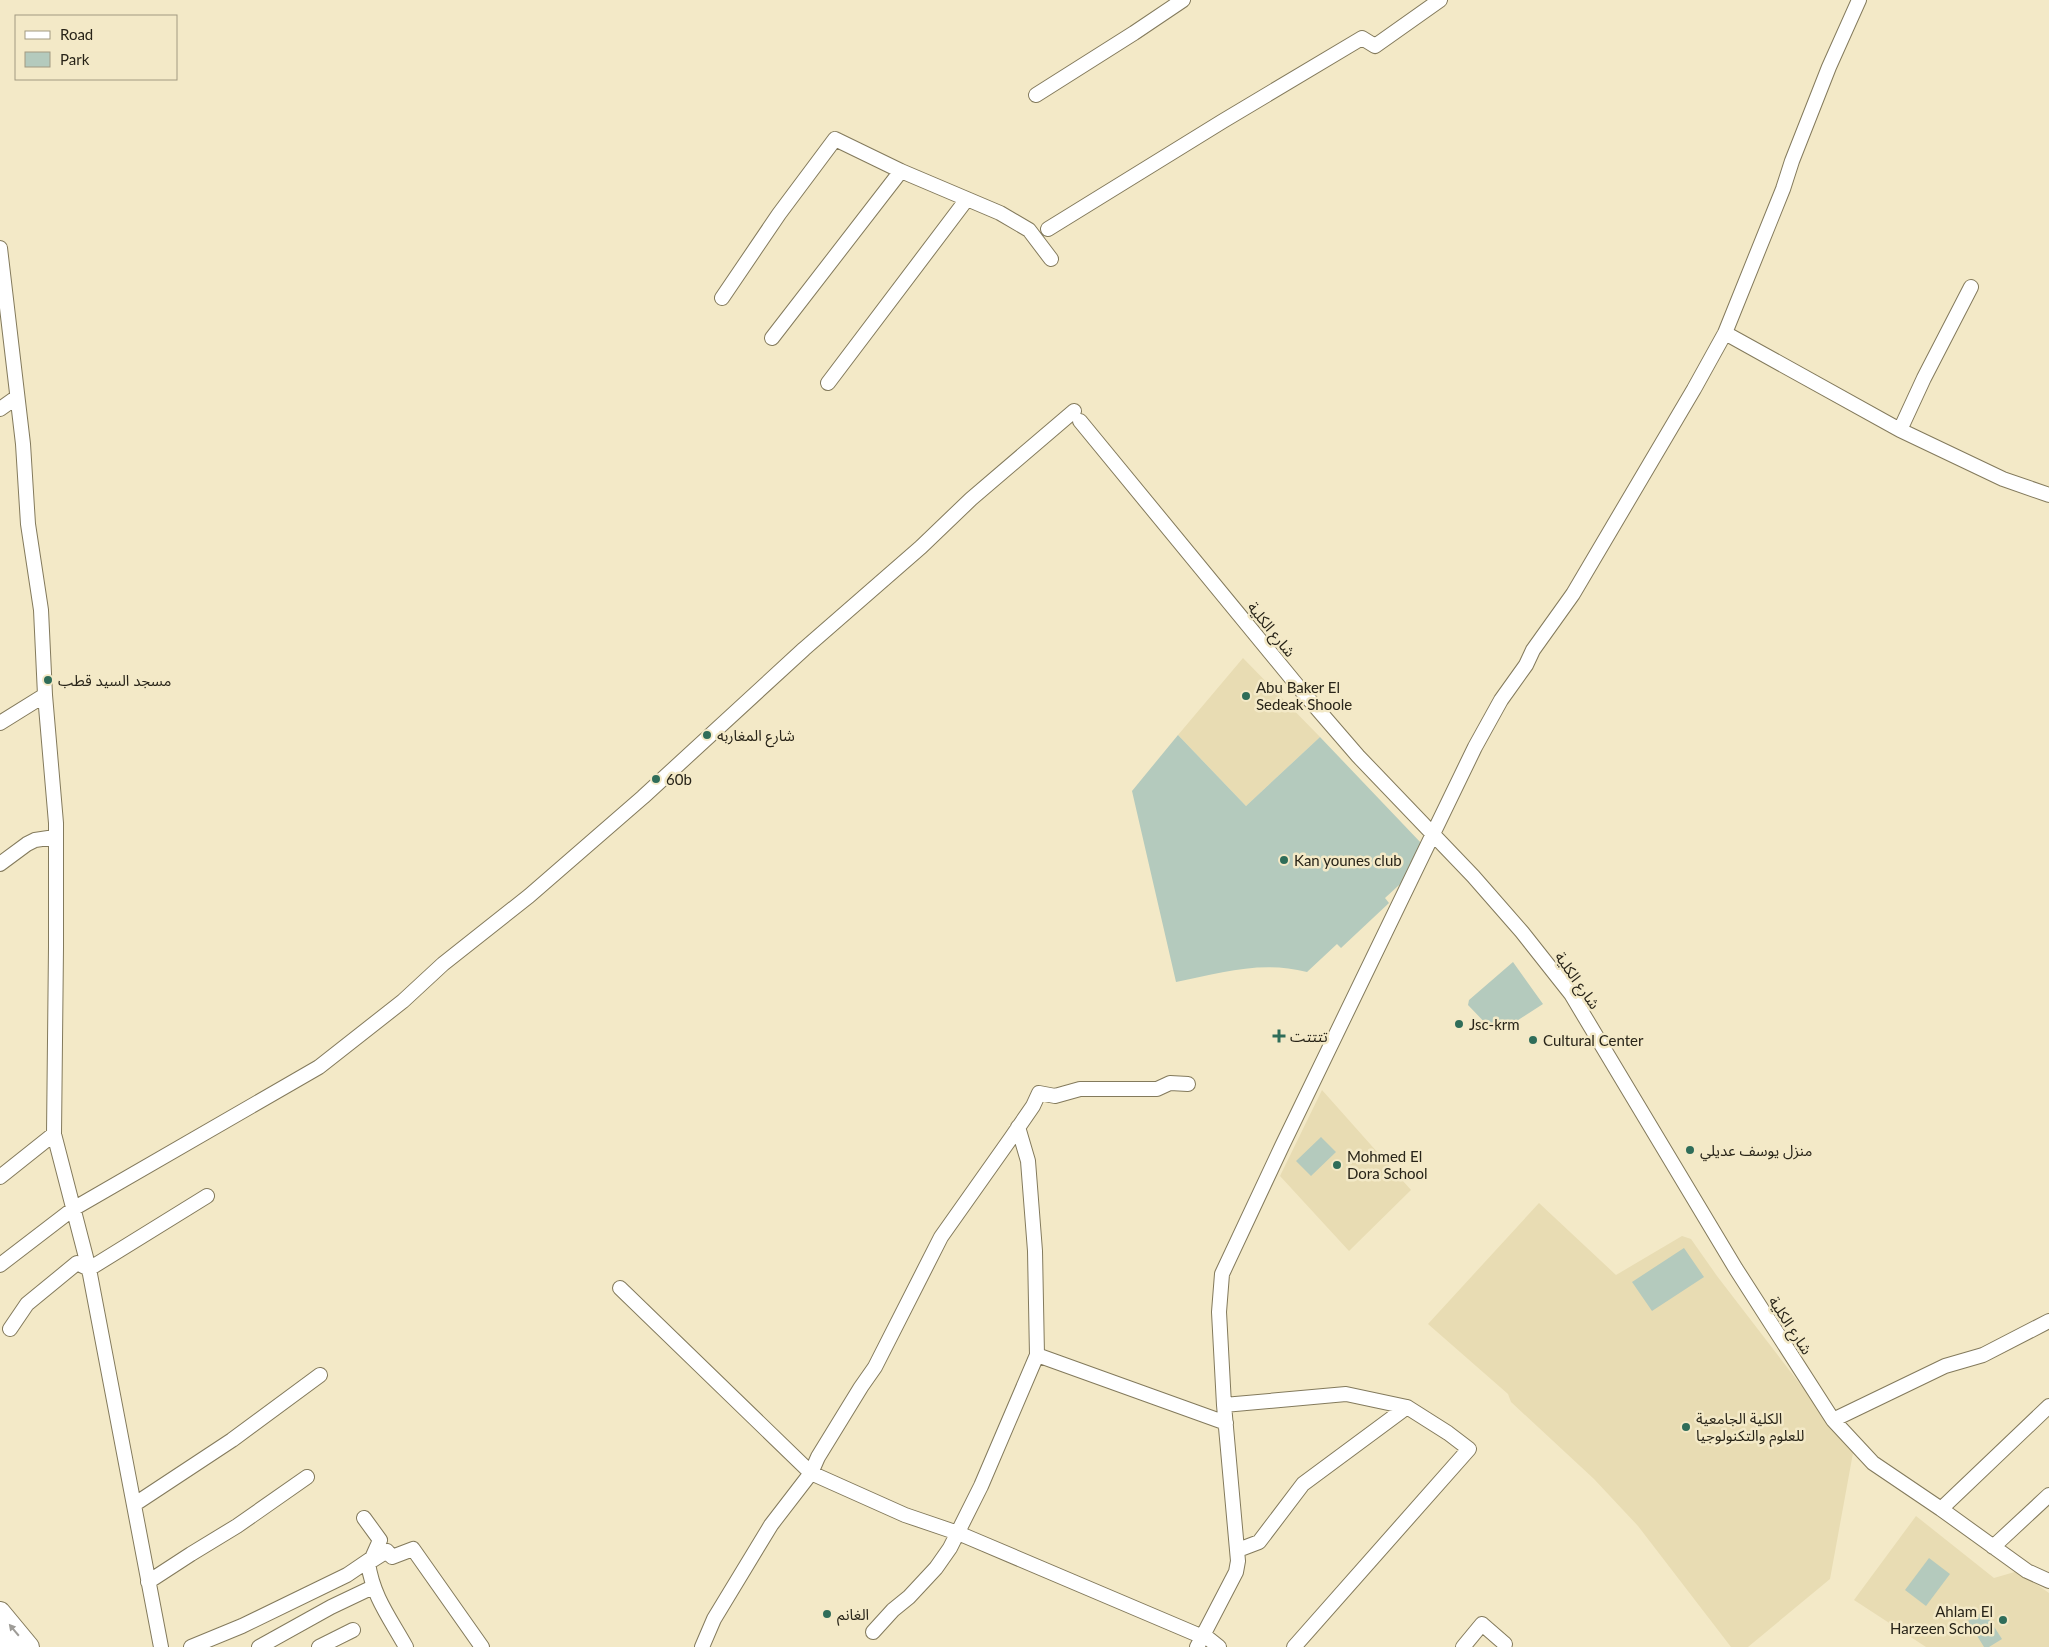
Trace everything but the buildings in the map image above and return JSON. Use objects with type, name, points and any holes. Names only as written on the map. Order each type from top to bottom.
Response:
[{"type":"highway","points":[[0,1612],[29,1647]]},
{"type":"highway","points":[[0,1637],[8,1647]]},
{"type":"street","points":[[1036,95],[1183,0]]},
{"type":"street","points":[[1048,228],[1362,38],[1375,46],[1440,0]]},
{"type":"street","points":[[1201,1640],[1236,1572],[1238,1550],[1224,1405],[1220,1312],[1222,1274],[1282,1146],[1476,747],[1501,700],[1526,665],[1532,650],[1573,594],[1597,549],[1694,389],[1725,333],[1783,189],[1822,84],[1859,0]]},
{"type":"street","points":[[722,298],[779,214],[835,139],[901,171],[1000,213],[1029,230],[1051,259]]},
{"type":"street","points":[[772,338],[901,171]]},
{"type":"street","points":[[828,383],[967,199]]},
{"type":"street","points":[[0,248],[23,444],[28,524],[41,610],[45,695],[54,799],[56,947],[54,1134],[89,1269],[161,1647]]},
{"type":"street","points":[[1900,430],[1924,378],[1971,287]]},
{"type":"street","points":[[1725,333],[1900,430],[2004,479],[2049,495]]},
{"type":"street","points":[[0,409],[17,397]]},
{"type":"street","name":"شارع الكلية","points":[[73,1209],[319,1067],[403,1001],[443,964],[529,896],[643,797],[804,648],[921,548],[971,499],[1077,416],[1301,690],[1358,756],[1497,904],[1571,994],[1736,1269],[1833,1420],[1873,1463],[2027,1571],[2049,1581]]},
{"type":"street","points":[[0,723],[45,695]]},
{"type":"street","points":[[0,864],[35,840],[55,837]]},
{"type":"street","points":[[702,1647],[714,1620],[771,1525],[811,1473],[818,1457],[875,1367],[940,1237],[972,1195],[978,1183],[1032,1106],[1039,1092],[1055,1096],[1080,1089],[1157,1089],[1170,1083],[1188,1084]]},
{"type":"street","points":[[873,1632],[936,1568],[958,1534],[981,1486],[1037,1355],[1035,1251],[1028,1161],[1018,1127]]},
{"type":"street","points":[[0,1177],[54,1134]]},
{"type":"street","points":[[89,1269],[207,1196]]},
{"type":"street","points":[[0,1266],[73,1209]]},
{"type":"street","points":[[10,1329],[27,1304],[77,1263],[89,1269]]},
{"type":"street","points":[[620,1288],[811,1473],[905,1515],[958,1534],[1219,1647]]},
{"type":"street","points":[[1833,1420],[1945,1366],[1983,1355],[2049,1321]]},
{"type":"street","points":[[1037,1355],[1226,1423]]},
{"type":"street","points":[[135,1504],[232,1440],[320,1375]]},
{"type":"street","points":[[1224,1405],[1346,1394],[1407,1407],[1469,1449],[1294,1647]]},
{"type":"street","points":[[1941,1509],[2049,1406]]},
{"type":"street","points":[[1238,1550],[1259,1542],[1303,1484],[1407,1407]]},
{"type":"street","points":[[148,1582],[237,1526],[307,1477]]},
{"type":"street","points":[[1993,1547],[2049,1495]]},
{"type":"street","points":[[191,1647],[242,1626],[347,1575],[372,1558],[380,1540],[364,1518]]},
{"type":"street","points":[[406,1647],[385,1614],[373,1587],[368,1563],[386,1551],[392,1557],[414,1549],[482,1647]]},
{"type":"street","points":[[260,1647],[331,1607],[373,1587]]},
{"type":"street","points":[[1462,1647],[1482,1624],[1505,1644]]},
{"type":"street","points":[[320,1647],[353,1630]]},
{"type":"shaded area","name":"Abu Baker El Sedeak Shoole","points":[[1243,658],[1320,737],[1246,806],[1178,735]]},
{"type":"shaded area","name":"Mohmed El Dora School","points":[[1322,1090],[1411,1190],[1349,1251],[1280,1176]]},
{"type":"shaded area","name":"الكلية الجامعية للعلوم والتكنولوجيا","points":[[1539,1203],[1616,1275],[1682,1236],[1691,1239],[1717,1276],[1853,1453],[1830,1579],[1748,1647],[1731,1647],[1638,1526],[1594,1479],[1511,1402],[1508,1394],[1428,1324]]},
{"type":"shaded area","points":[[1916,1516],[1994,1578],[2018,1571],[2049,1593],[2049,1647],[1926,1647],[1854,1600]]},
{"type":"green space","name":"Kan younes club","points":[[1178,735],[1246,806],[1320,737],[1422,844],[1410,875],[1385,898],[1389,903],[1341,948],[1337,944],[1307,972],[1273,967],[1241,969],[1176,982],[1132,791]]},
{"type":"green space","points":[[1513,962],[1543,1004],[1501,1031],[1491,1029],[1468,1005],[1469,1000]]},
{"type":"green space","points":[[1321,1137],[1336,1152],[1311,1176],[1296,1161]]},
{"type":"green space","points":[[1684,1248],[1704,1277],[1652,1311],[1632,1282]]},
{"type":"green space","points":[[1929,1558],[1950,1574],[1926,1606],[1905,1590]]},
{"type":"green space","points":[[1984,1611],[2002,1639],[1989,1647],[1984,1647],[1968,1621]]},
{"type":"place","name":"مسجد السيد قطب","points":[[48,680]]},
{"type":"place","name":"Abu Baker El Sedeak Shoole","points":[[1246,696]]},
{"type":"place","name":"شارع المغاربه","points":[[707,735]]},
{"type":"place","name":"60b","points":[[656,779]]},
{"type":"place","name":"Kan younes club","points":[[1284,860]]},
{"type":"place","name":"Jsc-krm","points":[[1459,1024]]},
{"type":"place","name":"تتتتت","points":[[1279,1036]]},
{"type":"place","name":"Cultural Center","points":[[1533,1040]]},
{"type":"place","name":"منزل يوسف عديلي","points":[[1690,1150]]},
{"type":"place","name":"Mohmed El Dora School","points":[[1337,1165]]},
{"type":"place","name":"الكلية الجامعية للعلوم والتكنولوجيا","points":[[1686,1427]]},
{"type":"place","name":"الغانم","points":[[827,1614]]},
{"type":"place","name":"Ahlam El Harzeen School","points":[[2003,1620]]}]
